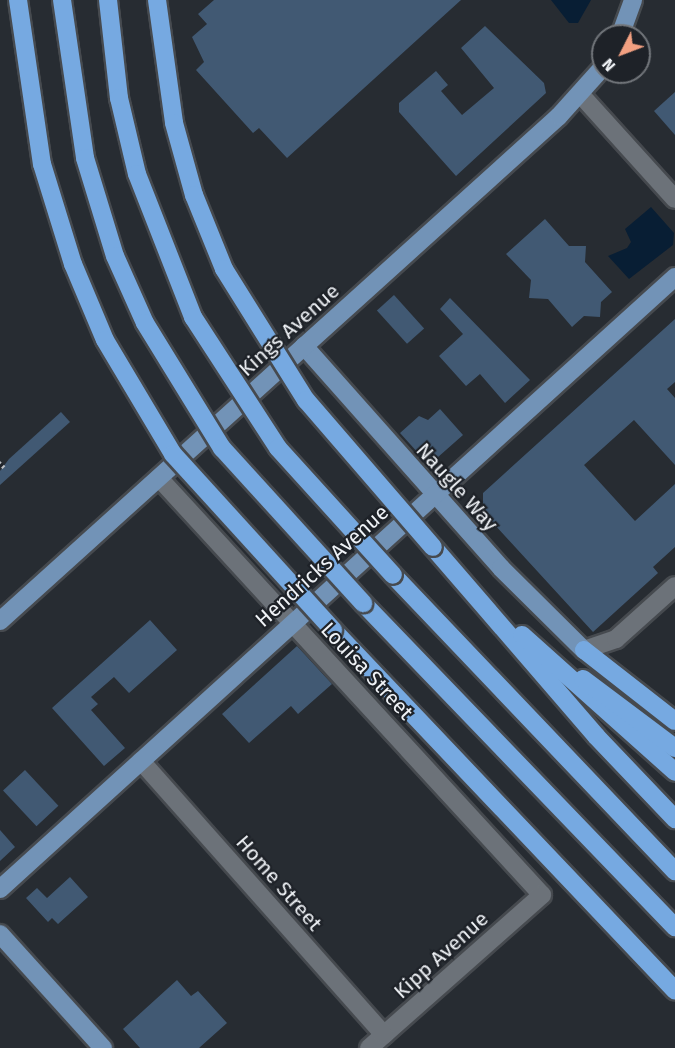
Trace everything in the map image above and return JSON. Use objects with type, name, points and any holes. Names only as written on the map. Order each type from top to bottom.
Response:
[{"type":"highway","points":[[18,0],[42,164],[73,264],[105,340],[173,453],[333,630],[675,991]]},
{"type":"highway","points":[[62,0],[85,158],[116,256],[145,323],[222,448],[363,603],[675,927]]},
{"type":"highway","points":[[108,0],[119,98],[134,165],[189,310],[232,384],[278,448],[393,575],[675,871]]},
{"type":"highway","points":[[157,0],[177,138],[200,212],[230,279],[306,400],[583,722],[675,819]]},
{"type":"highway","points":[[433,547],[499,613],[675,772]]},
{"type":"highway","points":[[499,613],[675,748]]},
{"type":"highway","points":[[584,650],[675,721]]},
{"type":"main road","points":[[624,24],[633,0]]},
{"type":"main road","name":"Kings Avenue","points":[[0,621],[581,95],[591,82]]},
{"type":"main road","name":"Hendricks Avenue","points":[[0,889],[675,277]]},
{"type":"main road","name":"Naugle Way","points":[[304,346],[434,495],[584,650]]},
{"type":"main road","points":[[0,934],[103,1048]]},
{"type":"street","points":[[581,95],[675,199]]},
{"type":"street","name":"Louisa Street","points":[[159,478],[542,895]]},
{"type":"street","points":[[584,650],[598,649],[620,636],[675,586]]},
{"type":"street","name":"Home Street","points":[[141,761],[384,1035]]},
{"type":"street","name":"Kipp Avenue","points":[[369,1048],[542,895]]},
{"type":"water","points":[[551,0],[591,0],[578,23],[569,23]]},
{"type":"water","points":[[651,207],[674,233],[673,245],[629,279],[608,256],[627,248],[631,242],[625,229]]},
{"type":"building","points":[[214,0],[461,0],[287,158],[259,128],[253,133],[196,70],[204,62],[192,37],[207,24],[198,14]]},
{"type":"building","points":[[485,26],[544,83],[546,93],[456,176],[399,112],[399,103],[436,71],[448,85],[441,91],[462,115],[494,88],[461,48]]},
{"type":"building","points":[[675,92],[675,135],[654,111]]},
{"type":"building","points":[[545,219],[569,246],[586,246],[585,262],[612,292],[601,302],[600,317],[584,316],[572,327],[548,299],[529,298],[531,280],[506,254]]},
{"type":"building","points":[[394,295],[424,328],[407,344],[377,310]]},
{"type":"building","points":[[450,298],[530,380],[505,403],[480,374],[466,386],[439,356],[463,334],[440,309]]},
{"type":"building","points":[[675,319],[675,382],[667,389],[675,398],[675,465],[634,420],[584,465],[635,521],[675,484],[675,547],[653,567],[658,573],[593,632],[483,512],[483,493]]},
{"type":"building","points":[[440,409],[463,435],[429,465],[400,433],[419,416],[428,420]]},
{"type":"building","points":[[61,412],[70,422],[0,485],[0,471],[9,459]]},
{"type":"building","points":[[150,620],[177,650],[129,693],[114,677],[91,697],[98,704],[91,710],[125,748],[104,766],[52,708]]},
{"type":"building","points":[[297,646],[332,684],[298,714],[291,706],[249,743],[222,714]]},
{"type":"building","points":[[25,770],[58,806],[36,826],[3,790]]},
{"type":"building","points":[[0,830],[15,847],[0,861]]},
{"type":"building","points":[[70,877],[88,897],[58,924],[52,918],[48,922],[26,898],[37,888],[47,898]]},
{"type":"building","points":[[177,980],[191,996],[198,991],[227,1023],[199,1048],[140,1048],[123,1029]]},
{"type":"railway","points":[[0,466],[3,463]]}]
